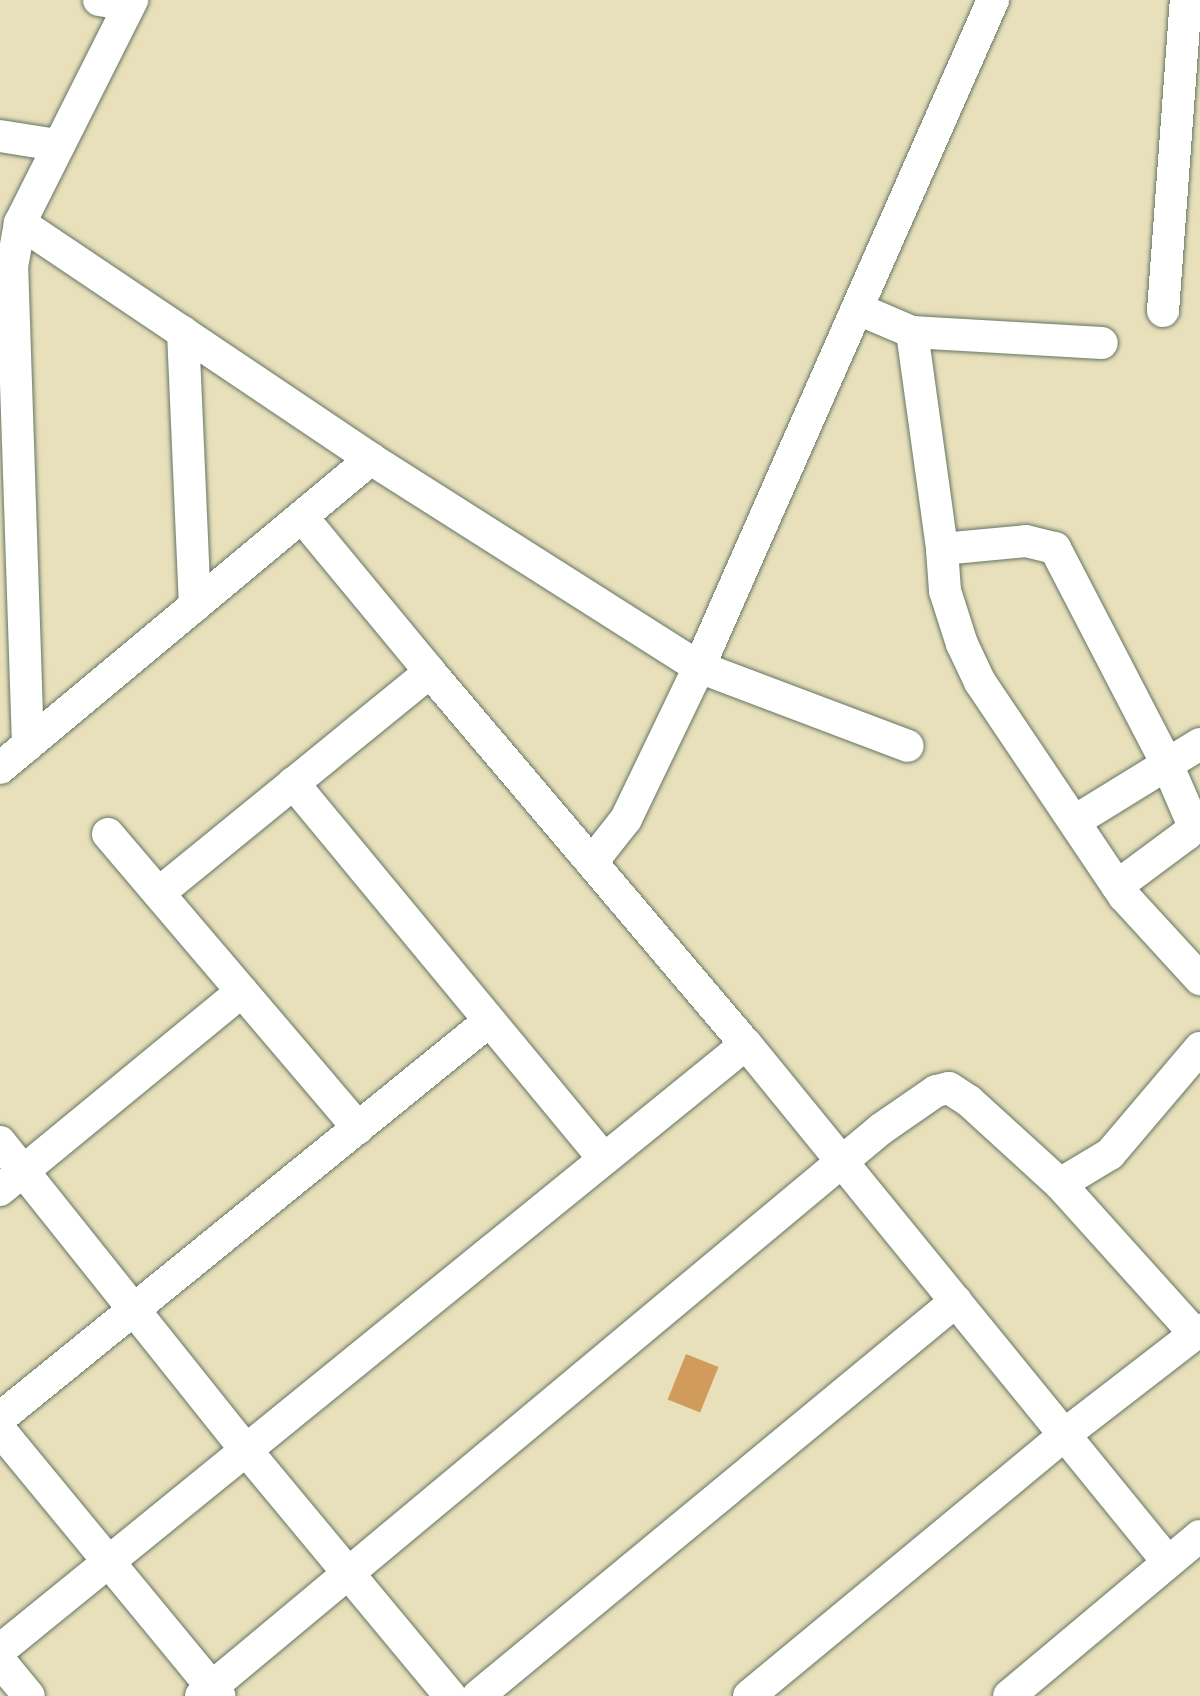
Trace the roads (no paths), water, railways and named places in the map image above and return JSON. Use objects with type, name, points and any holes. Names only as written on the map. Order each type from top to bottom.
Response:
[{"type":"street","points":[[592,862],[626,819],[699,667],[993,0]]},
{"type":"street","points":[[1163,311],[1186,0]]},
{"type":"street","points":[[28,745],[10,284],[20,223],[120,2]]},
{"type":"street","points":[[0,136],[57,145]]},
{"type":"street","points":[[20,223],[371,459],[699,667],[908,746]]},
{"type":"street","points":[[858,309],[912,332],[1102,343]]},
{"type":"street","points":[[183,332],[195,606]]},
{"type":"street","points":[[912,332],[942,549],[945,592],[962,644],[980,681],[1117,886],[1178,958],[1200,979]]},
{"type":"street","points":[[0,768],[371,459]]},
{"type":"street","points":[[302,517],[429,672],[746,1044],[1168,1562]]},
{"type":"street","points":[[942,549],[1026,541],[1055,548],[1191,815],[1192,829],[1117,886]]},
{"type":"street","points":[[159,893],[429,672]]},
{"type":"street","points":[[1075,821],[1200,744]]},
{"type":"street","points":[[293,783],[488,1023],[604,1159]]},
{"type":"street","points":[[108,834],[358,1128]]},
{"type":"street","points":[[12,1180],[242,991]]},
{"type":"street","points":[[0,1418],[488,1023]]},
{"type":"street","points":[[0,1650],[746,1044]]},
{"type":"street","points":[[1060,1185],[1110,1154],[1200,1048]]},
{"type":"street","points":[[0,1430],[211,1693],[349,1573],[843,1162],[903,1114],[936,1091],[949,1088],[969,1101],[1060,1185],[1197,1332],[1064,1435],[749,1696]]},
{"type":"street","points":[[0,1142],[12,1180],[135,1311],[246,1450],[450,1696]]},
{"type":"street","points":[[478,1696],[956,1301]]},
{"type":"street","points":[[1009,1696],[1200,1536]]},
{"type":"street","points":[[0,1661],[29,1696]]}]
